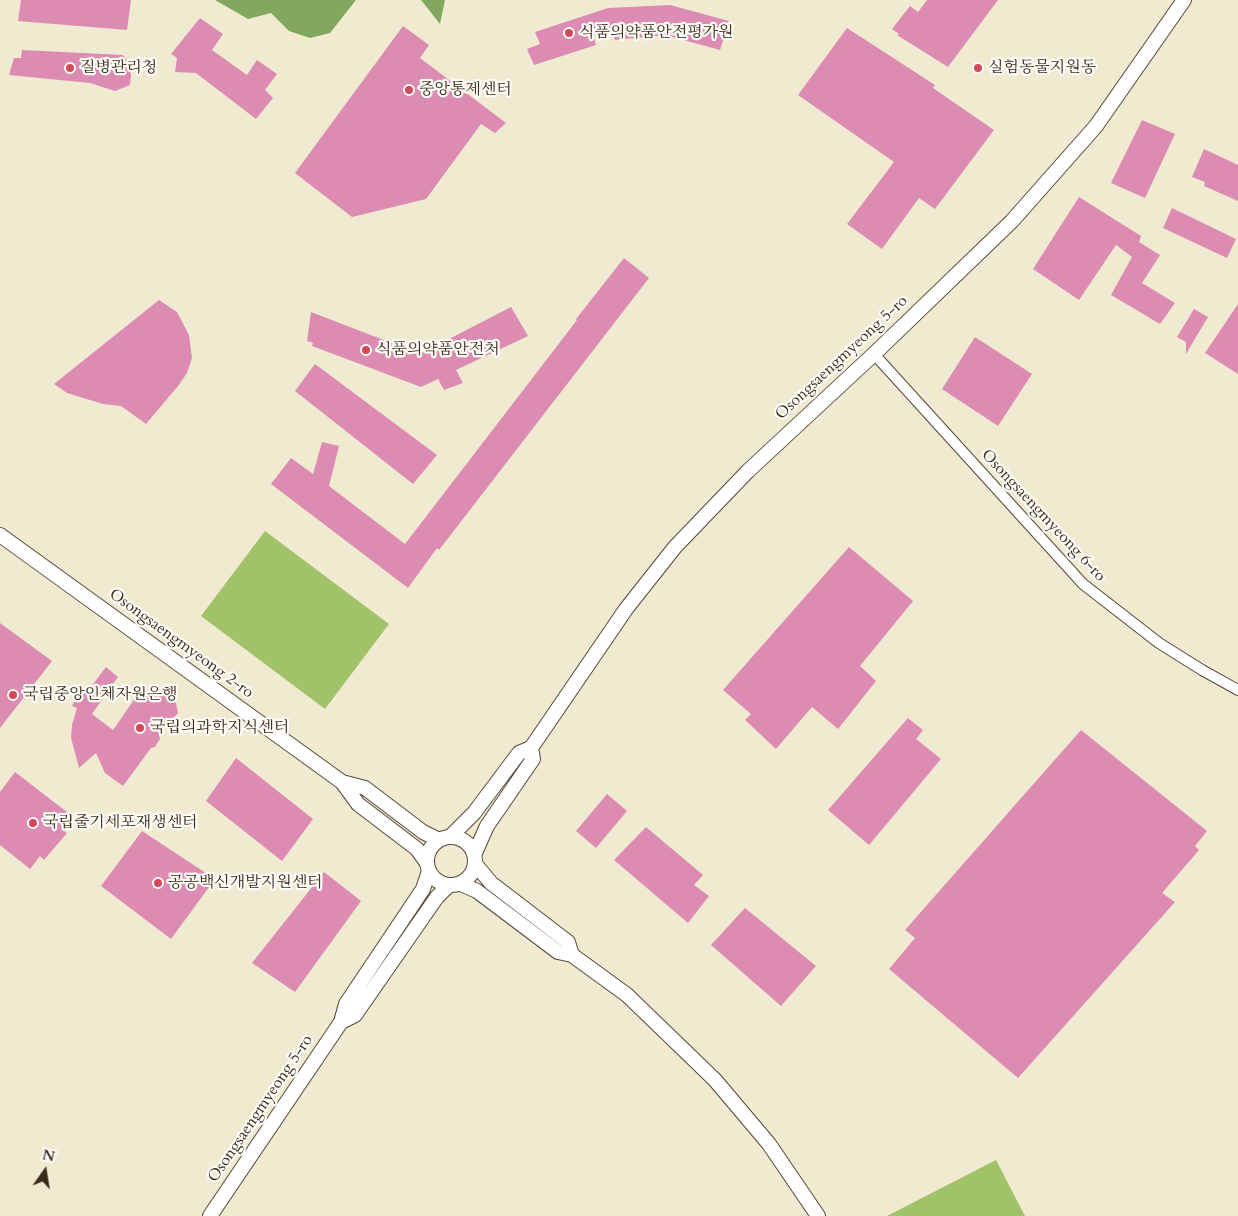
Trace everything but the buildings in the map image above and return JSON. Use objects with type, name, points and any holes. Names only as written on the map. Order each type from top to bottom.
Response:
[{"type":"street","name":"Osongsaengmyeong 5-ro","points":[[445,838],[474,813],[519,753],[531,748],[626,608],[675,547],[748,471],[874,354],[1012,221],[1089,133],[1184,0]]},
{"type":"street","name":"Osongsaengmyeong 6-ro","points":[[874,354],[1083,584],[1159,643],[1238,690]]},
{"type":"street","name":"Osongsaengmyeong 2-ro","points":[[0,535],[342,782],[358,804],[416,849],[428,867]]},
{"type":"street","name":"Osongsaengmyeong 5-ro","points":[[475,859],[487,826],[533,759],[531,748]]},
{"type":"street","name":"Osongsaengmyeong 2-ro","points":[[342,782],[365,788],[423,832],[445,838]]},
{"type":"street","points":[[572,955],[568,942],[491,882],[465,841],[458,838],[445,838],[430,848],[428,867],[433,878],[440,883],[478,891],[558,952],[572,955],[627,995],[715,1080],[770,1144],[818,1216]]},
{"type":"street","points":[[455,885],[471,877],[475,859]]},
{"type":"street","name":"Osongsaengmyeong 5-ro","points":[[210,1216],[341,1022],[346,1004],[423,889],[428,867]]},
{"type":"street","name":"Osongsaengmyeong 5-ro","points":[[341,1022],[355,1014],[437,898],[455,885]]},
{"type":"green space","points":[[215,0],[356,0],[330,33],[310,38],[289,31],[271,13],[248,19]]},
{"type":"green space","points":[[421,0],[445,0],[440,24]]},
{"type":"green space","points":[[265,531],[389,624],[325,709],[201,616]]},
{"type":"green space","points":[[996,1160],[1025,1216],[887,1216]]},
{"type":"place","name":"식품의약품안전평가원","points":[[569,33]]},
{"type":"place","name":"질병관리청","points":[[70,68]]},
{"type":"place","name":"실험동물지원동","points":[[978,68]]},
{"type":"place","name":"중앙통제센터","points":[[409,90]]},
{"type":"place","name":"식품의약품안전처","points":[[366,350]]},
{"type":"place","name":"국립중앙인체자원은행","points":[[13,695]]},
{"type":"place","name":"국립의과학지식센터","points":[[140,728]]},
{"type":"place","name":"국립줄기세포재생센터","points":[[33,823]]},
{"type":"place","name":"공공백신개발지원센터","points":[[158,883]]}]
